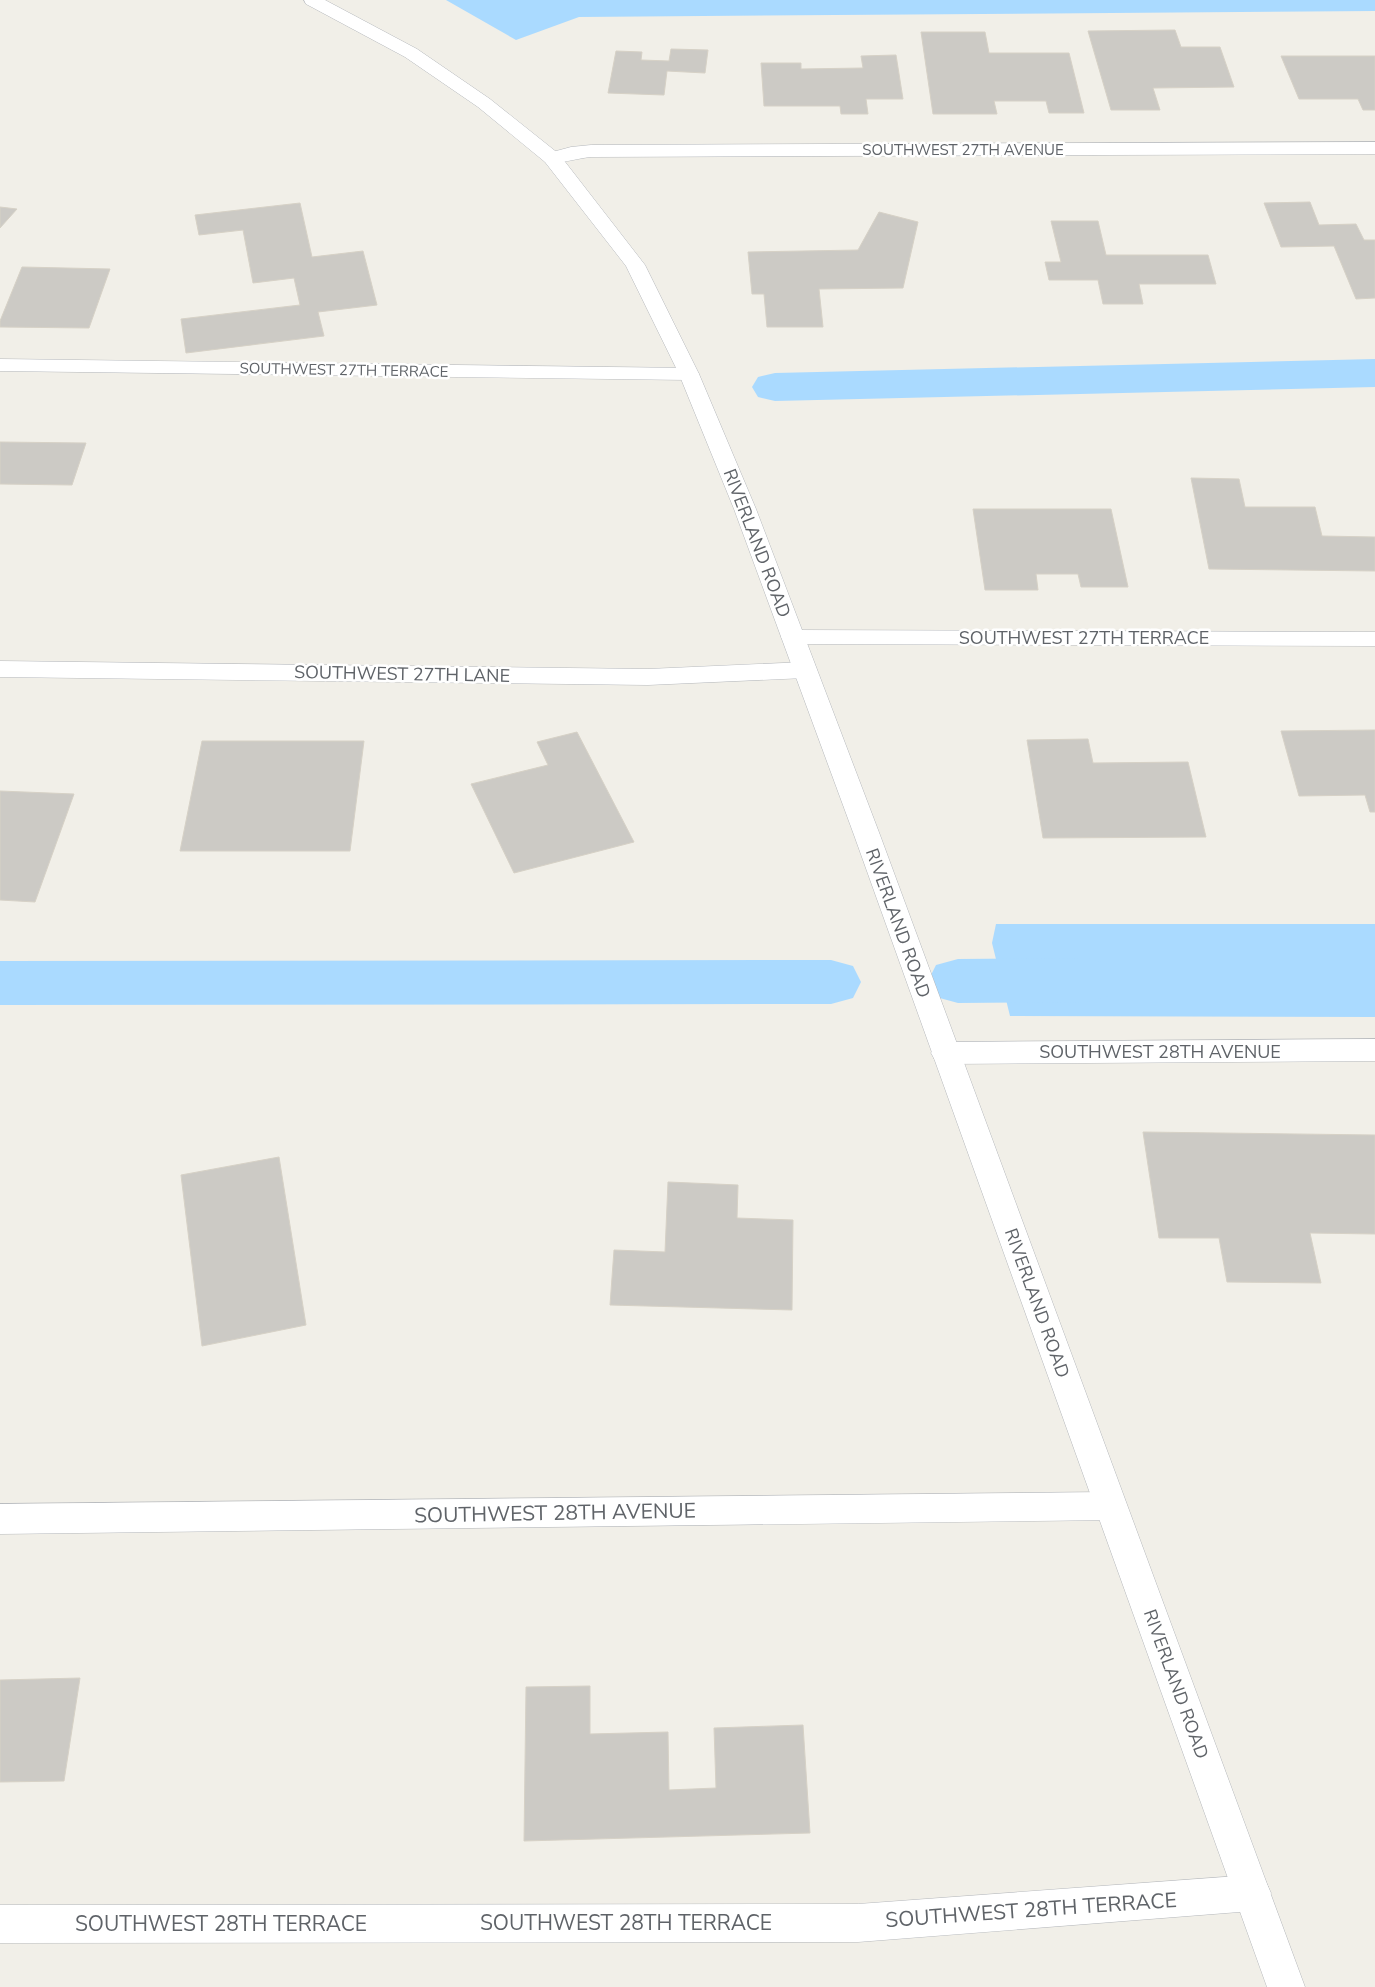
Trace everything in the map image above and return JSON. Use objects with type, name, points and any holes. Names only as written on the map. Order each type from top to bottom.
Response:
[{"type":"street","name":"RIVERLAND ROAD","points":[[312,0],[411,53],[484,103],[552,158],[635,265],[689,374],[745,509],[867,835],[1286,1987]]},
{"type":"street","name":"SOUTHWEST 27TH AVENUE","points":[[552,158],[571,153],[591,151],[1375,148]]},
{"type":"street","name":"SOUTHWEST 27TH TERRACE","points":[[0,365],[689,374]]},
{"type":"street","name":"SOUTHWEST 27TH TERRACE","points":[[793,637],[1375,639]]},
{"type":"street","name":"SOUTHWEST 27TH LANE","points":[[0,669],[648,677],[805,670]]},
{"type":"street","name":"SOUTHWEST 28TH AVENUE","points":[[945,1053],[1375,1050]]},
{"type":"street","name":"SOUTHWEST 28TH AVENUE","points":[[0,1519],[1111,1506]]},
{"type":"street","name":"SOUTHWEST 28TH TERRACE","points":[[0,1924],[858,1923],[1252,1893]]},
{"type":"water","points":[[446,0],[1375,0],[1375,11],[579,17],[516,40]]},
{"type":"water","points":[[996,924],[1375,924],[1375,1017],[1010,1016],[992,943]]},
{"type":"building","points":[[1175,30],[1181,47],[1220,47],[1234,87],[1153,88],[1160,110],[1111,110],[1088,31]]},
{"type":"building","points":[[921,32],[985,32],[989,53],[1069,53],[1084,113],[1049,113],[1046,101],[994,101],[997,114],[933,114]]},
{"type":"building","points":[[671,49],[708,50],[705,73],[667,71],[664,95],[608,93],[616,51],[642,52],[641,60],[669,61]]},
{"type":"building","points":[[896,55],[903,99],[866,99],[868,114],[841,114],[840,106],[764,106],[761,63],[801,63],[801,69],[863,68],[861,56]]},
{"type":"building","points":[[1281,56],[1375,56],[1375,110],[1363,110],[1358,99],[1299,99]]},
{"type":"building","points":[[1310,202],[1319,225],[1356,224],[1364,240],[1375,240],[1375,298],[1356,299],[1334,246],[1281,247],[1264,203]]},
{"type":"building","points":[[300,203],[312,257],[363,251],[377,305],[318,312],[324,336],[186,353],[181,319],[300,305],[294,278],[253,283],[243,230],[199,235],[195,215]]},
{"type":"building","points":[[0,207],[17,209],[0,228]]},
{"type":"building","points":[[879,212],[918,222],[903,288],[819,289],[823,327],[767,327],[764,294],[752,294],[748,252],[858,250]]},
{"type":"building","points":[[1051,221],[1098,221],[1106,255],[1208,255],[1216,284],[1139,284],[1143,304],[1103,304],[1098,280],[1049,280],[1045,262],[1061,262]]},
{"type":"building","points":[[22,267],[110,269],[89,328],[0,327],[0,321]]},
{"type":"building","points":[[0,442],[86,443],[72,485],[0,484]]},
{"type":"building","points":[[1191,478],[1239,479],[1245,507],[1315,507],[1322,536],[1375,537],[1375,571],[1209,569]]},
{"type":"building","points":[[973,509],[1111,509],[1128,587],[1081,587],[1078,574],[1036,574],[1038,590],[985,590]]},
{"type":"building","points":[[1375,730],[1375,812],[1370,812],[1365,795],[1299,796],[1281,731]]},
{"type":"building","points":[[577,732],[634,842],[514,873],[471,784],[548,765],[537,742]]},
{"type":"building","points":[[1088,739],[1093,763],[1188,762],[1206,837],[1043,838],[1027,740]]},
{"type":"building","points":[[202,741],[364,741],[350,851],[180,851]]},
{"type":"building","points":[[0,791],[74,794],[35,902],[0,900]]},
{"type":"building","points":[[1143,1132],[1375,1135],[1375,1234],[1310,1233],[1321,1283],[1227,1282],[1219,1238],[1159,1238]]},
{"type":"building","points":[[279,1157],[306,1325],[202,1346],[181,1175]]},
{"type":"building","points":[[668,1182],[738,1185],[737,1218],[793,1220],[792,1310],[610,1305],[614,1250],[665,1252]]},
{"type":"building","points":[[80,1678],[64,1781],[0,1782],[0,1680]]},
{"type":"building","points":[[590,1686],[590,1734],[668,1732],[669,1790],[716,1788],[714,1728],[803,1725],[810,1833],[524,1841],[526,1687]]},
{"type":"waterway","points":[[775,387],[1375,373]]},
{"type":"waterway","points":[[958,981],[1086,980]]},
{"type":"waterway","points":[[0,983],[831,982]]}]
